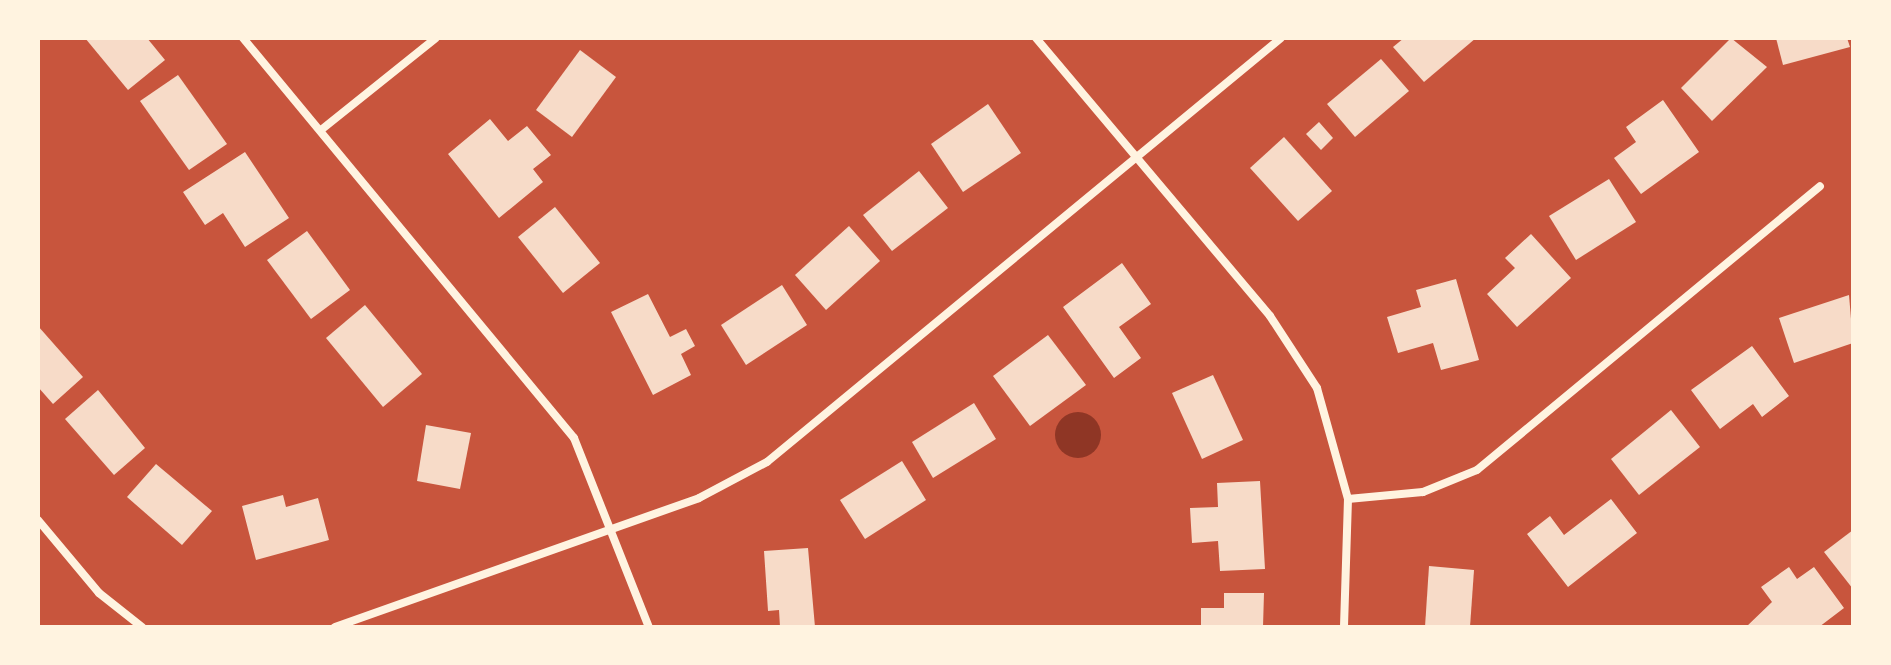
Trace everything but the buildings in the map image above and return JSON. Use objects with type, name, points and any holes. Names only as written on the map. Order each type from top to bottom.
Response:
[{"type":"street","points":[[243,38],[574,438],[649,627]]},
{"type":"street","points":[[321,130],[436,38]]},
{"type":"street","points":[[1036,38],[1295,351],[1334,428],[1348,499],[1344,627]]},
{"type":"street","points":[[335,627],[699,498],[767,462],[1281,38]]},
{"type":"street","points":[[1348,499],[1423,492],[1477,470],[1820,186]]},
{"type":"street","points":[[38,520],[99,593],[142,627]]},
{"type":"shaded area","points":[[1078,412],[1094,419],[1101,435],[1094,451],[1078,458],[1062,451],[1055,435],[1062,419]]}]
